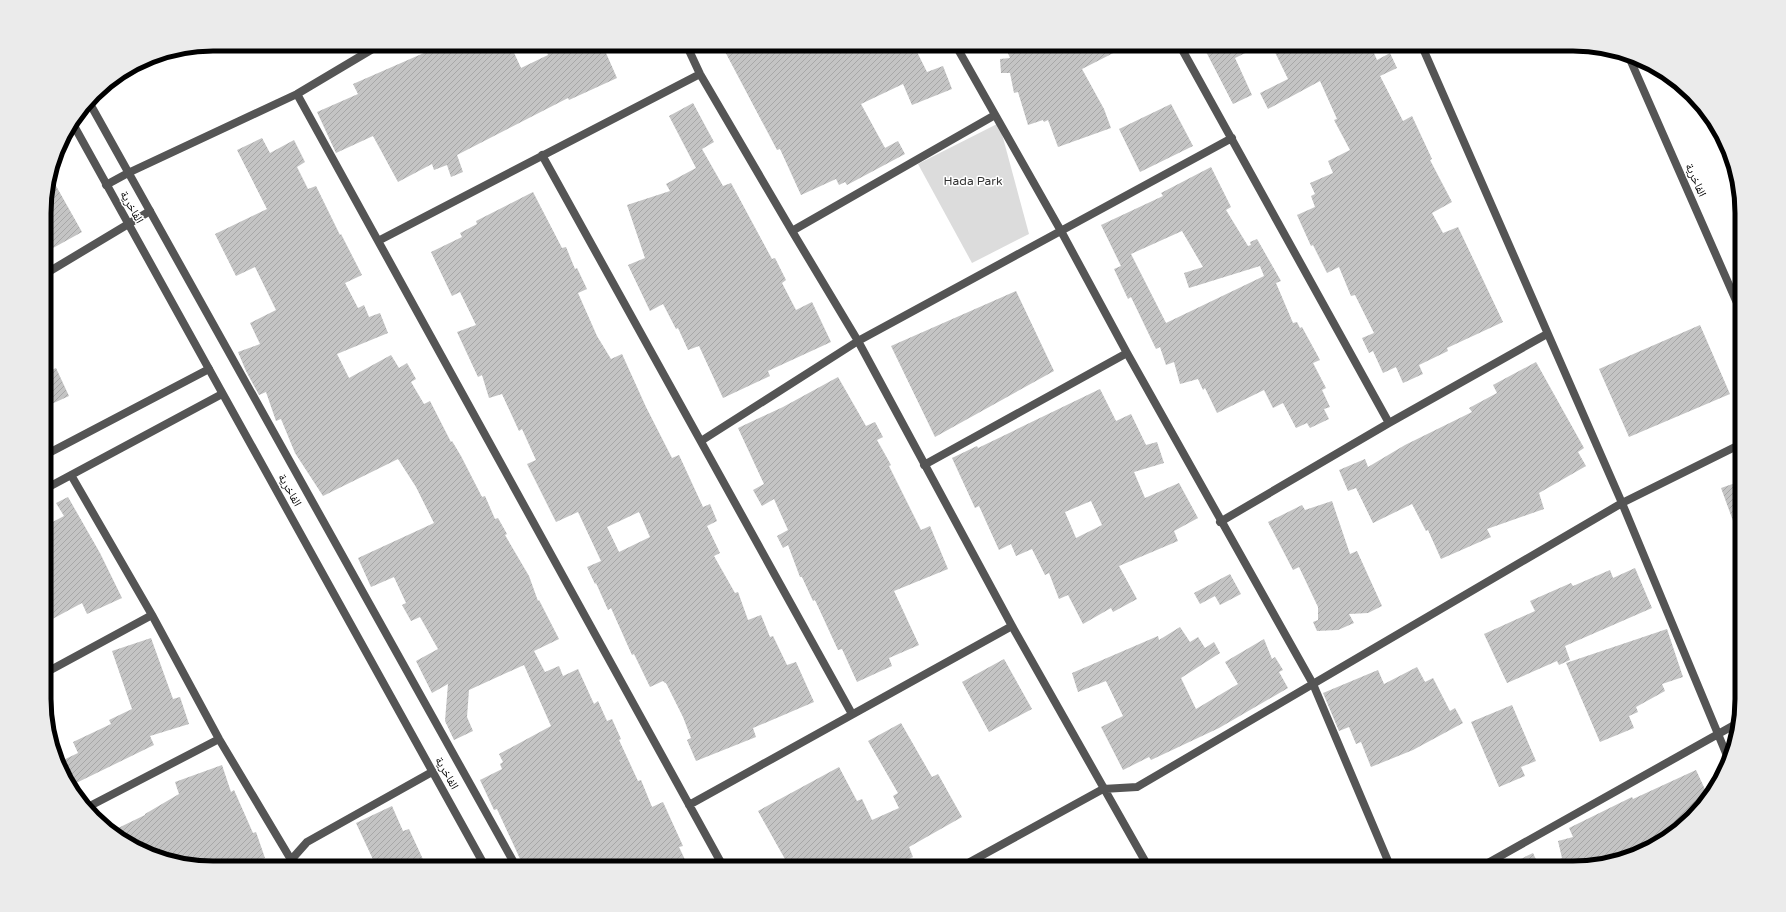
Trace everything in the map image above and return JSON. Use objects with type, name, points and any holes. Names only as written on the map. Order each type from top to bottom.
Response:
[{"type":"street","points":[[106,185],[128,173],[297,94],[369,51]]},
{"type":"street","points":[[689,51],[700,74],[858,341],[924,466],[1012,626],[1145,861]]},
{"type":"street","points":[[959,51],[1061,231],[1220,522],[1313,684],[1388,861]]},
{"type":"street","points":[[1183,51],[1389,423]]},
{"type":"street","points":[[1424,51],[1622,503],[1726,752]]},
{"type":"street","name":"الفاخرية","points":[[1631,62],[1735,298]]},
{"type":"street","points":[[378,241],[700,74]]},
{"type":"street","points":[[297,94],[720,861]]},
{"type":"street","points":[[91,106],[513,861]]},
{"type":"street","points":[[792,231],[995,115]]},
{"type":"street","name":"الفاخرية","points":[[75,128],[482,861]]},
{"type":"street","points":[[701,441],[858,341],[1232,138]]},
{"type":"street","points":[[542,155],[852,714]]},
{"type":"street","points":[[51,270],[129,225],[150,211]]},
{"type":"street","points":[[1220,522],[1389,423],[1547,334]]},
{"type":"street","points":[[924,466],[1127,353]]},
{"type":"street","points":[[51,452],[208,369]]},
{"type":"street","points":[[51,486],[222,394]]},
{"type":"street","points":[[972,861],[1103,789],[1137,787],[1622,503],[1735,447]]},
{"type":"street","points":[[71,475],[152,615],[219,739],[291,860],[307,842],[432,772]]},
{"type":"street","points":[[51,670],[152,615]]},
{"type":"street","points":[[689,805],[1012,626]]},
{"type":"street","points":[[1492,861],[1733,726]]},
{"type":"street","points":[[91,806],[219,739]]},
{"type":"green space","name":"Hada Park","points":[[999,123],[1029,234],[972,263],[918,164]]},
{"type":"building","points":[[428,51],[513,51],[521,68],[548,55],[546,51],[611,51],[606,53],[617,78],[569,100],[568,98],[457,155],[463,172],[451,177],[447,165],[434,170],[432,164],[398,182],[373,136],[336,153],[317,112],[358,94],[353,84]]},
{"type":"building","points":[[725,51],[916,51],[927,72],[943,66],[952,89],[912,105],[903,84],[861,104],[885,148],[898,141],[905,154],[847,185],[845,182],[839,185],[836,179],[801,195],[780,149],[777,150]]},
{"type":"building","points":[[1007,51],[1117,51],[1082,69],[1104,109],[1111,128],[1058,147],[1048,120],[1044,122],[1043,120],[1028,125],[1018,92],[1014,93],[1010,73],[1001,73],[1000,59],[1010,58]]},
{"type":"building","points":[[1206,51],[1250,51],[1235,58],[1252,95],[1233,104]]},
{"type":"building","points":[[1274,51],[1373,51],[1377,60],[1390,53],[1397,68],[1380,76],[1403,121],[1412,116],[1432,159],[1430,160],[1452,202],[1432,213],[1443,233],[1458,227],[1503,322],[1447,348],[1448,351],[1419,365],[1423,374],[1403,383],[1396,367],[1383,373],[1373,351],[1369,353],[1362,338],[1374,333],[1355,295],[1351,296],[1339,267],[1327,273],[1313,245],[1311,246],[1297,215],[1315,207],[1311,196],[1315,194],[1310,183],[1333,173],[1328,161],[1350,150],[1334,120],[1337,119],[1320,81],[1268,109],[1260,93],[1288,79]]},
{"type":"building","points":[[693,103],[714,142],[702,149],[723,186],[731,183],[772,259],[775,258],[786,280],[782,283],[796,310],[812,302],[831,342],[768,371],[770,376],[723,398],[699,346],[688,350],[678,328],[676,329],[663,304],[650,311],[628,265],[645,258],[627,205],[670,191],[666,184],[696,168],[669,116]]},
{"type":"building","points":[[1171,104],[1193,146],[1140,172],[1119,129]]},
{"type":"building","points":[[262,138],[270,153],[294,140],[305,162],[297,167],[308,189],[316,186],[362,275],[345,283],[358,308],[364,305],[369,317],[380,313],[388,333],[337,354],[349,378],[391,355],[399,368],[407,363],[416,379],[411,382],[424,404],[430,401],[482,497],[485,496],[495,519],[498,518],[507,534],[505,535],[529,576],[538,601],[539,600],[559,639],[534,651],[545,672],[559,666],[563,676],[578,669],[594,704],[598,701],[607,721],[612,719],[621,739],[619,740],[638,781],[641,780],[652,807],[663,802],[683,846],[679,847],[686,861],[527,861],[526,859],[521,861],[497,809],[494,810],[480,780],[502,769],[500,764],[503,762],[499,754],[551,726],[524,665],[469,690],[467,717],[473,731],[454,740],[445,721],[448,684],[432,693],[416,661],[438,649],[420,617],[411,621],[402,605],[406,603],[394,577],[371,587],[358,558],[434,523],[416,487],[398,459],[323,496],[295,453],[281,419],[276,421],[266,392],[259,395],[238,352],[260,344],[250,323],[276,310],[255,267],[236,276],[215,234],[267,209],[237,150]]},
{"type":"building","points":[[1211,167],[1231,207],[1226,210],[1248,246],[1251,245],[1250,242],[1257,239],[1281,281],[1276,283],[1293,323],[1297,322],[1300,328],[1302,327],[1320,360],[1313,363],[1326,388],[1322,390],[1330,407],[1324,409],[1329,419],[1310,428],[1307,423],[1296,428],[1283,403],[1273,408],[1264,390],[1217,413],[1205,388],[1203,390],[1198,379],[1180,384],[1174,362],[1166,365],[1160,347],[1156,349],[1131,297],[1128,299],[1114,269],[1121,266],[1101,225],[1163,196],[1161,193]],"holes":[[[1182,231],[1203,267],[1184,273],[1189,288],[1260,266],[1264,276],[1166,323],[1131,254]]]},
{"type":"building","points":[[54,182],[82,232],[51,249],[51,202]]},
{"type":"building","points":[[533,192],[562,248],[566,247],[575,269],[577,268],[587,289],[578,293],[597,336],[611,359],[622,354],[646,407],[672,458],[679,455],[703,507],[710,504],[717,521],[707,526],[720,553],[714,556],[735,593],[738,592],[748,620],[761,615],[770,637],[773,636],[787,665],[796,662],[814,702],[753,728],[756,737],[696,761],[687,740],[691,738],[683,717],[666,683],[663,681],[650,687],[634,654],[632,655],[611,608],[608,610],[596,583],[595,584],[587,567],[601,561],[578,512],[556,522],[527,464],[536,460],[522,429],[519,431],[502,394],[489,398],[482,375],[478,377],[457,332],[476,325],[460,292],[452,296],[431,252],[462,237],[460,233],[477,224],[476,221]],"holes":[[[639,512],[650,537],[619,552],[607,527]]]},
{"type":"building","points":[[1016,291],[1054,371],[935,437],[891,346]]},
{"type":"building","points":[[1700,325],[1730,394],[1629,437],[1599,369]]},
{"type":"building","points":[[1536,362],[1584,448],[1578,452],[1586,466],[1539,493],[1544,509],[1487,529],[1491,537],[1441,559],[1428,530],[1426,531],[1412,504],[1373,523],[1356,488],[1348,491],[1339,470],[1365,459],[1368,467],[1405,445],[1472,412],[1469,408],[1497,393],[1493,385]]},
{"type":"building","points":[[56,368],[69,396],[51,404],[51,370]]},
{"type":"building","points":[[838,377],[866,426],[875,422],[883,437],[877,440],[891,465],[889,466],[921,530],[930,526],[948,569],[894,591],[919,645],[889,658],[892,666],[857,682],[842,649],[838,650],[815,600],[813,601],[802,577],[800,577],[788,545],[783,548],[777,536],[788,530],[774,499],[762,506],[753,490],[764,484],[738,428],[783,407]]},
{"type":"building","points":[[1100,389],[1116,421],[1131,414],[1146,445],[1157,442],[1164,463],[1134,472],[1145,498],[1179,483],[1198,518],[1174,531],[1178,541],[1119,566],[1137,599],[1113,612],[1111,608],[1083,624],[1068,595],[1059,599],[1049,573],[1045,575],[1032,549],[1016,556],[1011,544],[999,550],[979,506],[975,508],[952,458],[977,446],[978,448]],"holes":[[[1091,501],[1102,525],[1076,538],[1065,512]]]},
{"type":"building","points":[[1735,483],[1735,526],[1721,488]]},
{"type":"building","points":[[68,497],[100,553],[122,598],[87,614],[82,603],[51,620],[51,523],[64,516],[56,503]]},
{"type":"building","points":[[1332,501],[1350,554],[1357,551],[1382,606],[1368,613],[1349,614],[1354,623],[1338,630],[1317,631],[1313,622],[1318,620],[1318,607],[1299,567],[1293,570],[1268,522],[1302,505],[1305,510]]},
{"type":"building","points":[[1635,568],[1652,608],[1565,646],[1570,660],[1559,665],[1557,661],[1507,683],[1484,634],[1535,611],[1530,601],[1571,583],[1573,586],[1610,570],[1613,578]]},
{"type":"building","points":[[1230,574],[1241,594],[1220,605],[1215,596],[1200,604],[1194,593]]},
{"type":"building","points":[[1180,627],[1190,642],[1198,637],[1205,648],[1214,642],[1220,653],[1181,678],[1196,709],[1238,684],[1225,662],[1264,639],[1272,659],[1275,657],[1283,670],[1279,672],[1288,688],[1219,728],[1151,760],[1149,757],[1123,770],[1101,727],[1123,716],[1106,681],[1078,692],[1072,673],[1158,636],[1159,640]]},
{"type":"building","points":[[1667,629],[1683,677],[1662,684],[1665,691],[1636,707],[1638,712],[1629,716],[1634,728],[1600,742],[1566,663]]},
{"type":"building","points":[[151,638],[173,699],[180,697],[189,724],[150,736],[154,745],[75,784],[63,760],[78,753],[73,742],[111,724],[109,720],[132,709],[112,651]]},
{"type":"building","points":[[1004,659],[1032,709],[989,732],[962,682]]},
{"type":"building","points":[[1417,667],[1425,682],[1433,678],[1450,711],[1455,708],[1463,723],[1413,750],[1371,767],[1361,742],[1356,744],[1349,727],[1339,731],[1323,693],[1378,670],[1384,684]]},
{"type":"building","points":[[1512,705],[1536,761],[1521,767],[1525,776],[1499,787],[1471,722]]},
{"type":"building","points":[[901,723],[932,777],[938,774],[962,817],[909,847],[913,857],[904,861],[786,861],[758,811],[839,767],[857,801],[862,799],[872,820],[899,808],[893,796],[898,793],[868,741]]},
{"type":"building","points":[[222,765],[231,792],[234,790],[253,833],[256,832],[265,858],[256,861],[202,861],[181,858],[151,849],[116,829],[145,815],[179,794],[175,782]]},
{"type":"building","points":[[1696,770],[1706,792],[1688,814],[1672,828],[1635,849],[1594,860],[1556,861],[1562,858],[1558,841],[1573,837],[1569,828],[1632,797],[1633,799]]},
{"type":"building","points":[[392,806],[403,831],[409,829],[424,861],[374,861],[356,823]]},
{"type":"building","points":[[1533,853],[1537,861],[1516,861]]}]
